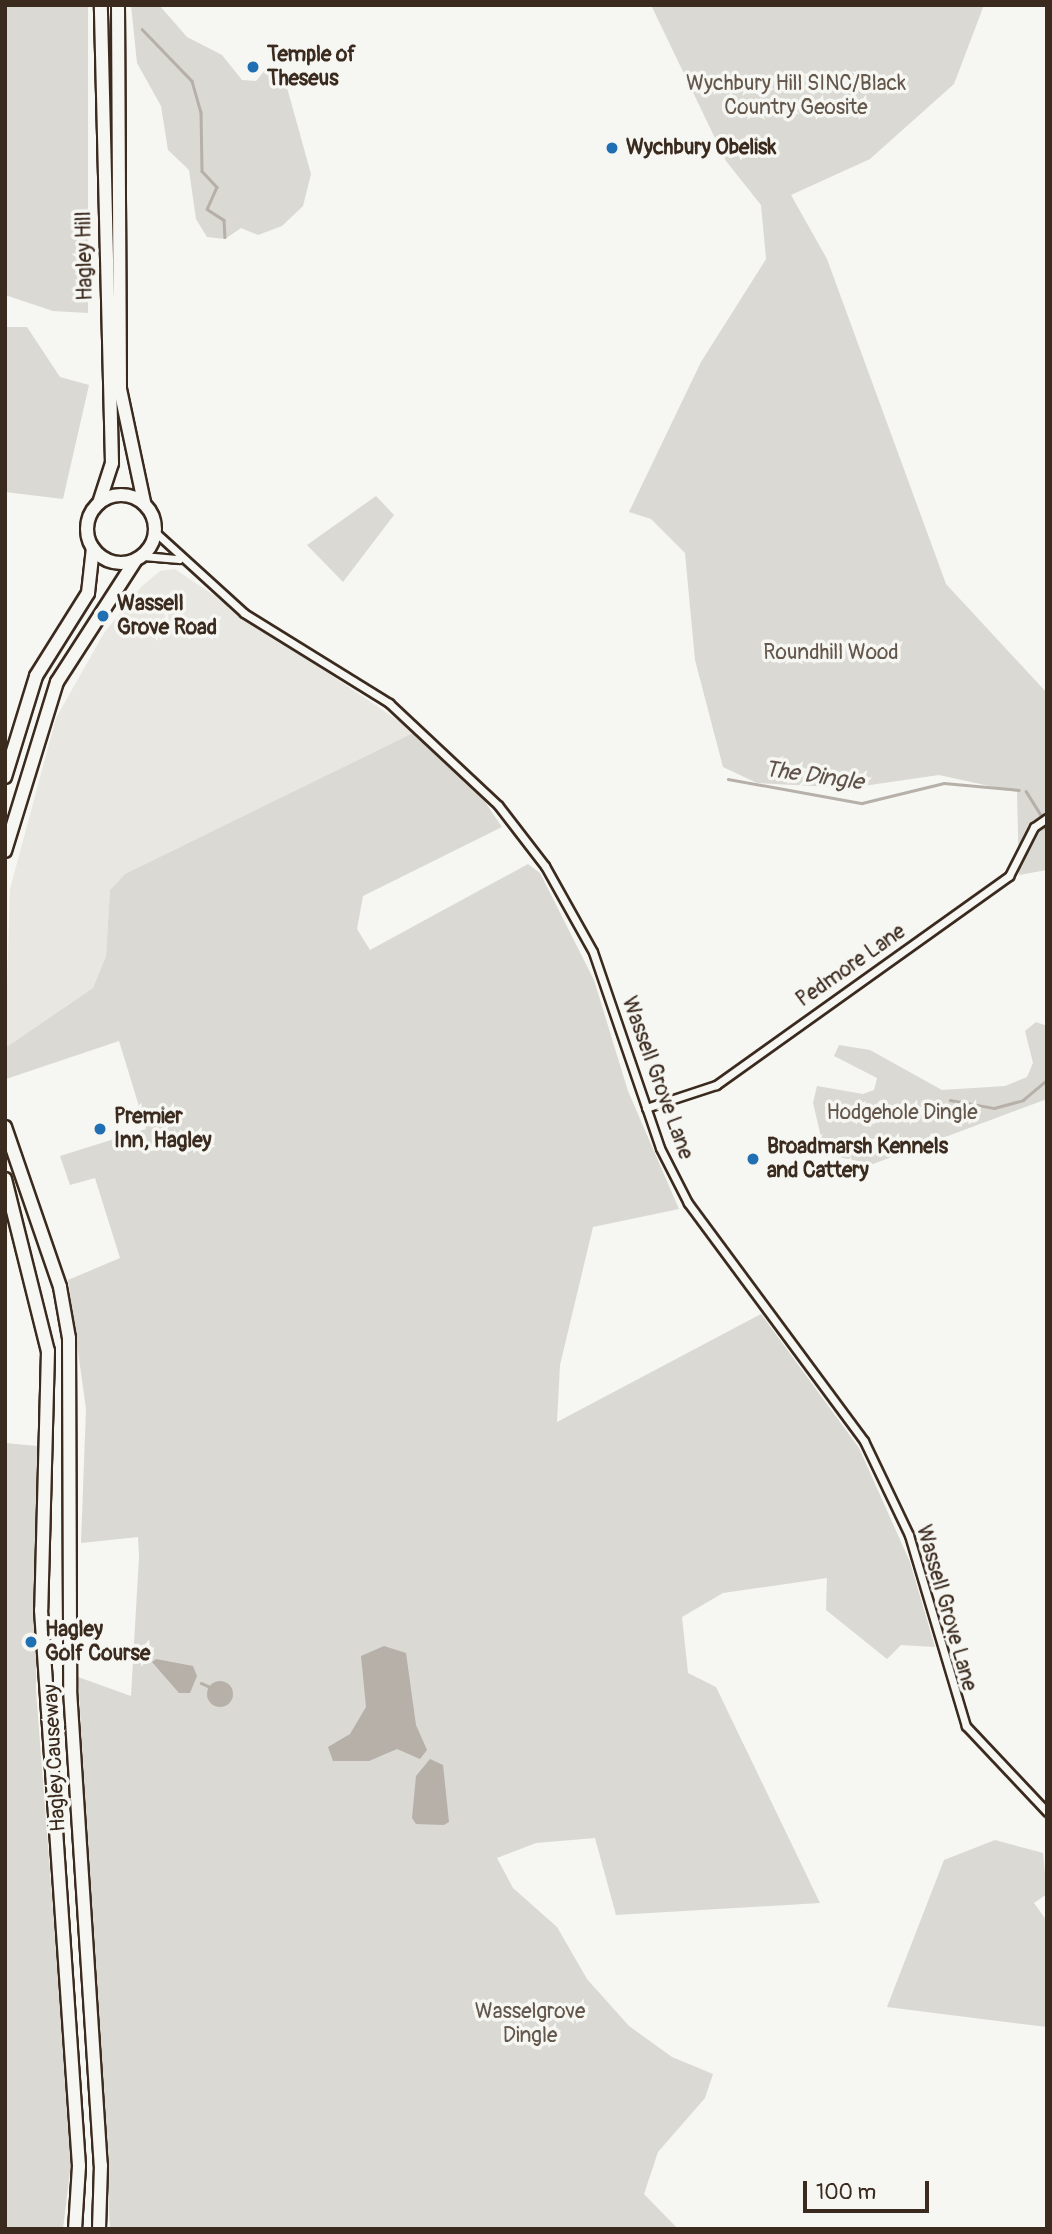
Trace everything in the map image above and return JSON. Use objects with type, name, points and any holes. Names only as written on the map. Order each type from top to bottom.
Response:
[{"type":"highway","name":"Hagley Hill","points":[[99,503],[112,463],[101,5]]},
{"type":"highway","name":"Hagley Hill","points":[[118,5],[120,389],[144,502]]},
{"type":"highway","points":[[5,777],[36,676],[88,593],[93,548],[89,524],[99,503],[123,493],[144,502],[154,531],[57,682],[5,850]]},
{"type":"highway","points":[[93,548],[110,563],[139,558]]},
{"type":"highway","name":"Hagley Causeway","points":[[5,1127],[60,1287],[69,1338],[70,1690],[101,2165],[99,2229]]},
{"type":"highway","name":"Hagley Causeway","points":[[5,1179],[48,1351],[41,1610],[79,2166],[75,2229]]},
{"type":"street","name":"Wassell Grove Lane","points":[[154,531],[179,559],[244,613],[389,703],[498,804],[545,866],[593,952],[646,1108],[688,1203],[864,1441],[909,1535],[966,1726],[1047,1812]]},
{"type":"street","points":[[139,558],[179,559]]},
{"type":"street","name":"Pedmore Lane","points":[[646,1108],[716,1085],[1009,876],[1034,827],[1047,818]]},
{"type":"shaded area","points":[[175,569],[415,732],[125,874],[110,890],[106,956],[93,988],[5,1048],[10,889],[56,718],[104,633],[141,587],[160,571]]},
{"type":"shaded area","points":[[384,1646],[406,1653],[416,1725],[427,1750],[420,1759],[397,1749],[369,1761],[333,1761],[328,1747],[350,1734],[366,1707],[361,1656]]},
{"type":"shaded area","points":[[156,1659],[193,1666],[197,1676],[190,1693],[179,1693],[152,1662]]},
{"type":"shaded area","points":[[220,1681],[229,1685],[233,1694],[229,1703],[220,1707],[211,1703],[207,1694],[211,1685]]},
{"type":"shaded area","points":[[430,1759],[443,1765],[449,1822],[444,1825],[416,1824],[412,1818],[416,1776]]},
{"type":"green space","points":[[5,5],[88,5],[88,313],[53,311],[5,295]]},
{"type":"green space","points":[[131,5],[159,5],[187,37],[222,55],[242,80],[256,81],[266,69],[281,66],[311,174],[303,206],[282,226],[258,235],[241,228],[225,239],[207,237],[196,219],[189,170],[168,150],[161,106],[137,63]]},
{"type":"green space","name":"Roundhill Wood","points":[[651,5],[984,5],[954,84],[870,159],[791,195],[827,259],[946,584],[1047,693],[1047,870],[1019,875],[1017,792],[939,775],[849,788],[757,783],[723,767],[695,660],[685,553],[651,519],[629,512],[701,362],[766,259],[761,205],[726,161]]},
{"type":"green space","points":[[5,327],[27,327],[60,377],[89,385],[63,499],[5,492]]},
{"type":"green space","points":[[376,496],[394,515],[343,582],[307,545]]},
{"type":"green space","name":"Wasselgrove Dingle","points":[[415,732],[479,793],[502,827],[363,896],[357,929],[370,950],[528,864],[540,873],[594,980],[628,1091],[679,1209],[593,1227],[560,1365],[557,1422],[761,1314],[859,1448],[910,1562],[935,1647],[901,1645],[887,1659],[826,1610],[827,1578],[723,1593],[682,1617],[688,1673],[716,1687],[820,1903],[616,1915],[595,1838],[536,1843],[497,1858],[513,1888],[557,1927],[587,1979],[629,2026],[672,2057],[713,2074],[705,2098],[658,2152],[644,2194],[678,2229],[110,2229],[78,1677],[131,1696],[139,1557],[138,1537],[81,1543],[86,1409],[68,1280],[120,1258],[95,1178],[70,1185],[60,1156],[146,1129],[119,1041],[6,1079],[5,1048],[93,988],[106,956],[110,890],[125,874]]},
{"type":"green space","name":"Hodgehole Dingle","points":[[1036,1022],[1047,1026],[1047,1099],[873,1164],[838,1157],[822,1141],[813,1103],[817,1086],[863,1094],[874,1090],[877,1078],[834,1056],[839,1045],[870,1050],[942,1090],[1005,1086],[1027,1077],[1033,1063],[1025,1031]]},
{"type":"green space","points":[[5,1443],[37,1446],[36,1691],[72,2155],[63,2229],[5,2229]]},
{"type":"green space","points":[[995,1840],[1043,1853],[1047,1894],[1034,1903],[1047,1921],[1047,2027],[887,2007],[944,1860]]},
{"type":"waterway","points":[[142,29],[192,81],[201,112],[202,171],[217,187],[207,209],[224,220],[225,237]]},
{"type":"waterway","name":"The Dingle","points":[[728,779],[862,803],[944,783],[1019,790]]},
{"type":"waterway","name":"The Dingle","points":[[1026,791],[1042,817]]},
{"type":"waterway","points":[[950,1100],[994,1108],[1023,1100],[1047,1080]]},
{"type":"waterway","points":[[201,1683],[208,1686]]},
{"type":"place","name":"Temple of Theseus","points":[[253,67]]},
{"type":"place","name":"Wychbury Obelisk","points":[[612,148]]},
{"type":"place","name":"Wassell Grove Road","points":[[103,616]]},
{"type":"place","name":"Premier Inn, Hagley","points":[[100,1129]]},
{"type":"place","name":"Broadmarsh Kennels and Cattery","points":[[753,1159]]},
{"type":"place","name":"Hagley Golf Course","points":[[31,1642]]},
{"type":"park label","name":"Wychbury Hill SINC/Black Country Geosite","points":[[796,96]]}]
